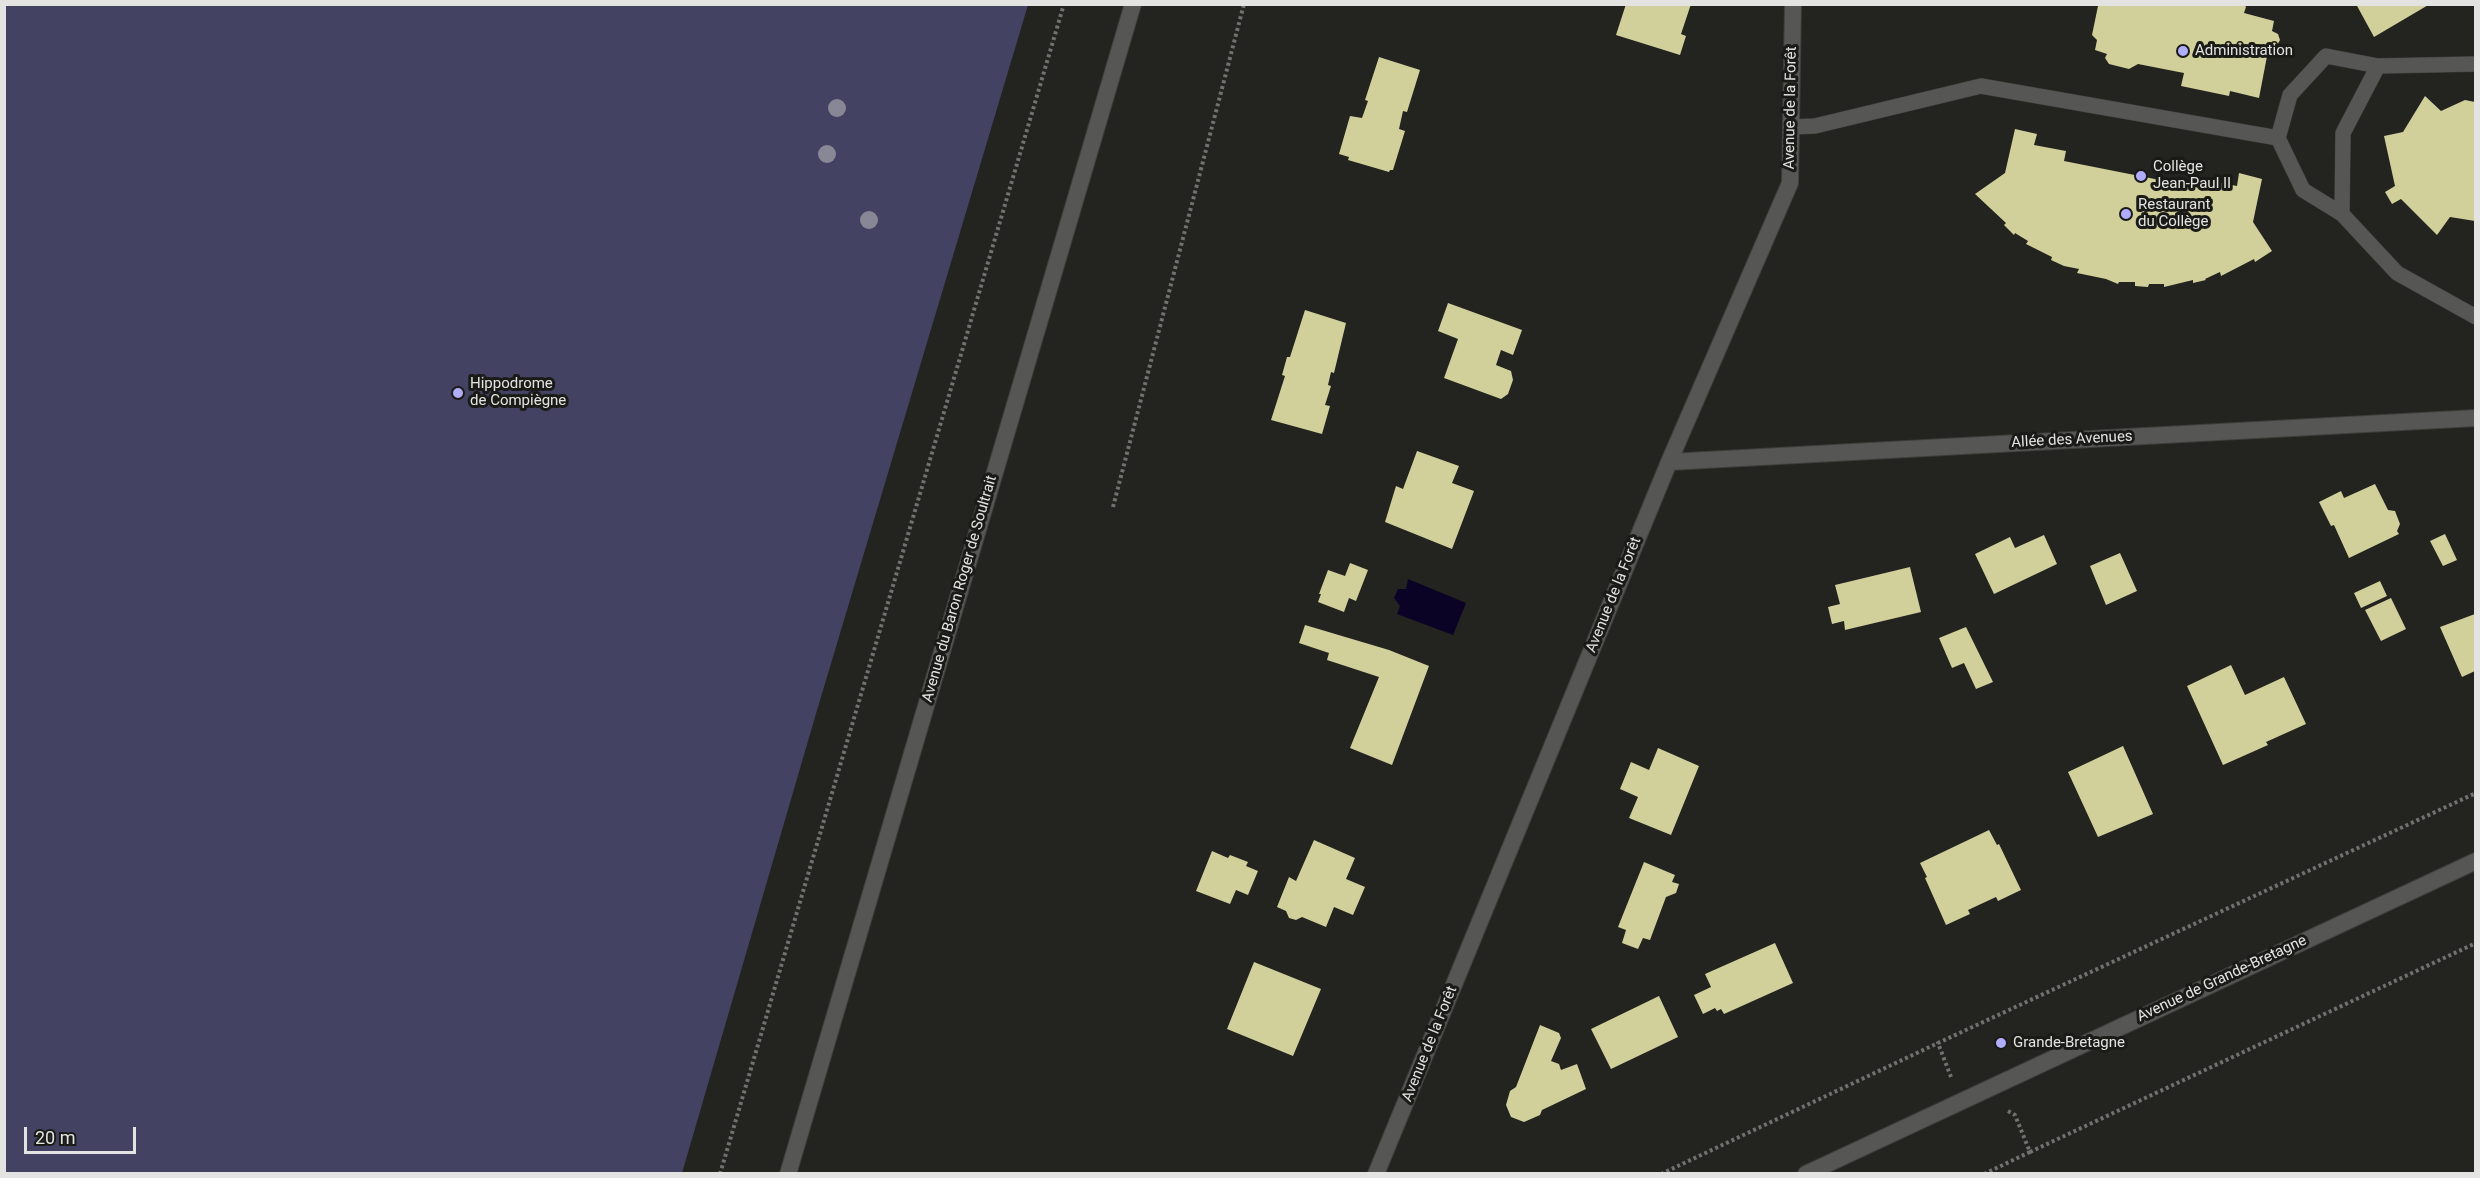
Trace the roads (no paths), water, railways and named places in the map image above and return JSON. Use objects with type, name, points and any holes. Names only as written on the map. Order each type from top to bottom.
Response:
[{"type":"street","name":"Avenue du Baron Roger de Soultrait","points":[[788,1173],[1133,4]]},
{"type":"street","name":"Avenue de la Forêt","points":[[1377,1173],[1669,462],[1790,183],[1793,4]]},
{"type":"street","name":"Allée des Avenues","points":[[1669,462],[2475,418]]},
{"type":"street","name":"Avenue de Grande-Bretagne","points":[[1806,1173],[2475,861]]},
{"type":"lane","points":[[2475,64],[2378,66],[2326,56],[2290,95],[2278,138],[2303,190],[2342,214],[2397,273],[2475,313]]},
{"type":"lane","points":[[2342,214],[2343,133],[2378,66]]},
{"type":"lane","points":[[1791,127],[1815,126],[1982,86],[2278,138]]},
{"type":"place","name":"Administration","points":[[2183,51]]},
{"type":"place","name":"Collège Jean-Paul II","points":[[2141,176]]},
{"type":"place","name":"Restaurant du Collège","points":[[2126,214]]},
{"type":"place","name":"Hippodrome de Compiègne","points":[[458,393]]},
{"type":"place","name":"Grande-Bretagne","points":[[2001,1043]]}]
